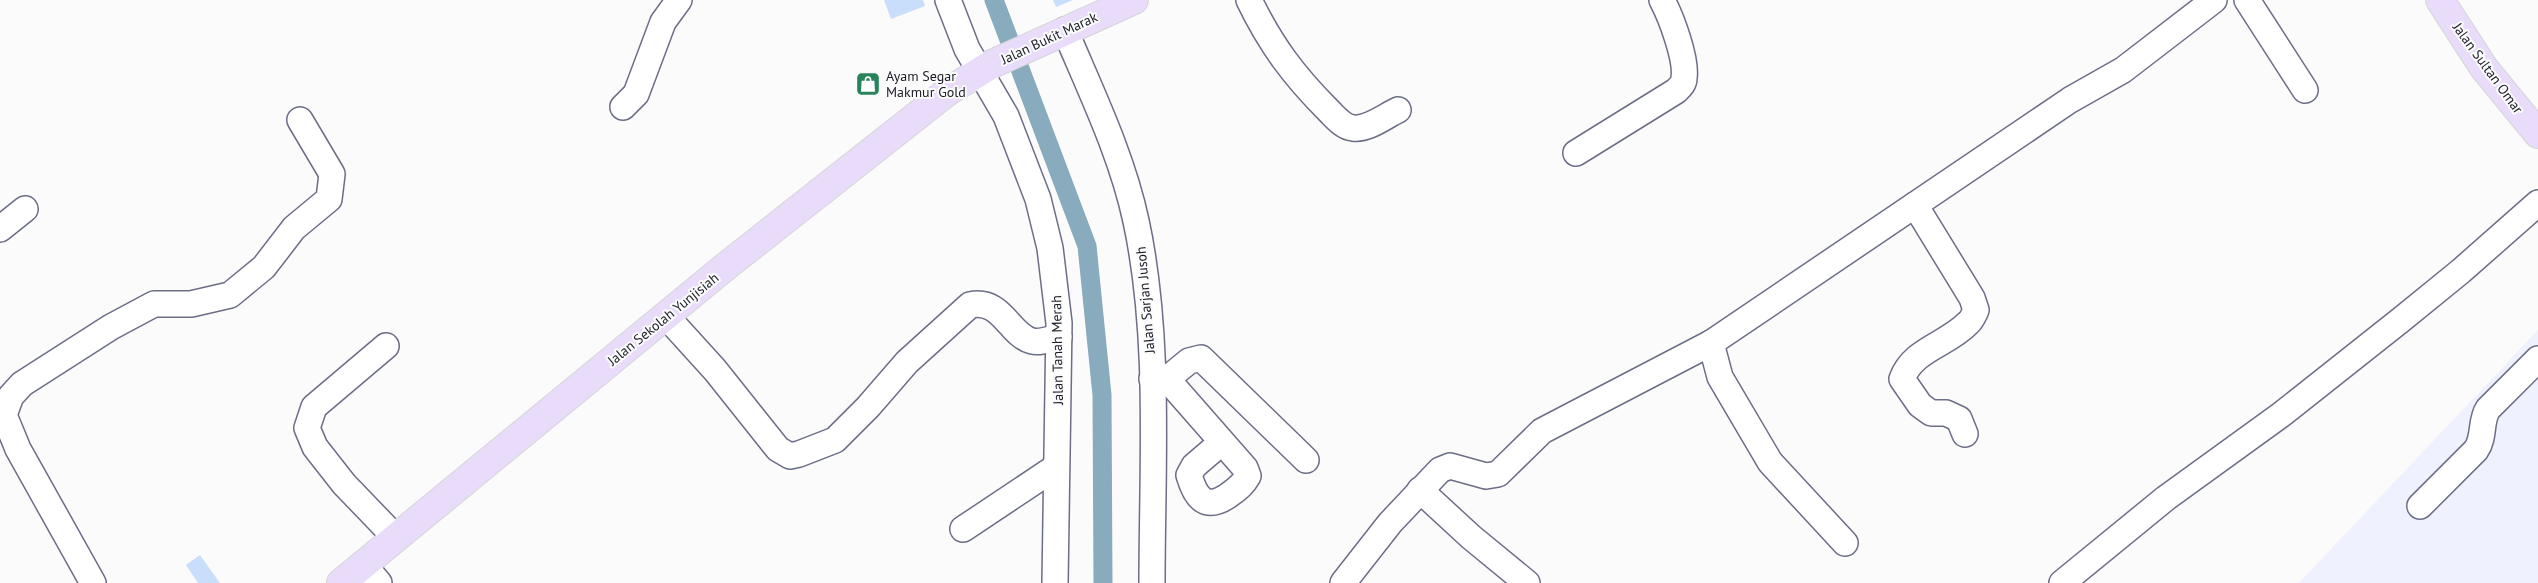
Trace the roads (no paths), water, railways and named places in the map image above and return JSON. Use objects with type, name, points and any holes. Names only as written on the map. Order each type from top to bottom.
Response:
[{"type":"main road","name":"Jalan Bukit Marak","points":[[986,67],[1134,0]]},
{"type":"main road","name":"Jalan Sultan Omar","points":[[2440,0],[2484,68],[2538,134]]},
{"type":"main road","name":"Jalan Sekolah Yunjisiah","points":[[341,583],[372,574],[396,538],[666,316],[908,122],[947,92],[986,67]]},
{"type":"street","points":[[623,107],[636,94],[663,22],[679,0]]},
{"type":"street","name":"Jalan Tanah Merah","points":[[948,0],[967,49],[986,67],[1038,199],[1050,248],[1056,288],[1058,337],[1055,583]]},
{"type":"street","points":[[1249,0],[1280,56],[1297,80],[1341,123],[1352,128],[1364,127],[1398,110]]},
{"type":"street","points":[[1576,153],[1676,91],[1684,82],[1680,51],[1671,18],[1662,0]]},
{"type":"street","points":[[1343,583],[1390,523],[1440,470],[1450,466],[1486,476],[1498,474],[1542,431],[1711,342],[2070,100],[2122,70],[2214,0]]},
{"type":"street","points":[[2247,0],[2305,90]]},
{"type":"street","name":"Jalan Sarjan Jusoh","points":[[1059,33],[1111,140],[1136,220],[1145,272],[1160,379],[1152,583]]},
{"type":"street","points":[[92,583],[9,453],[2,411],[11,396],[22,384],[111,327],[154,304],[191,304],[230,296],[264,267],[294,228],[329,199],[332,174],[300,120]]},
{"type":"street","points":[[2062,583],[2166,498],[2282,414],[2380,336],[2461,271],[2538,202]]},
{"type":"street","points":[[1915,204],[1972,298],[1976,310],[1968,323],[1914,360],[1906,369],[1902,379],[1920,406],[1930,413],[1946,414],[1959,419],[1965,434]]},
{"type":"street","points":[[0,230],[25,210]]},
{"type":"street","points":[[666,316],[715,370],[778,449],[790,456],[838,437],[907,362],[970,305],[982,304],[1004,316],[1022,336],[1030,341],[1058,337]]},
{"type":"street","points":[[1711,342],[1720,377],[1770,462],[1845,543]]},
{"type":"street","points":[[386,346],[314,407],[307,428],[315,447],[344,484],[396,538]]},
{"type":"street","points":[[1222,442],[1160,379],[1190,361],[1202,358],[1306,460]]},
{"type":"street","points":[[2420,506],[2476,450],[2480,444],[2484,415],[2488,409],[2538,359]]},
{"type":"street","points":[[963,529],[1056,467]]},
{"type":"street","points":[[1420,490],[1471,538],[1527,583]]},
{"type":"waterway","points":[[994,0],[1087,246],[1102,395],[1103,583]]},
{"type":"place","name":"Ayam Segar Makmur Gold","points":[[868,84]]}]
